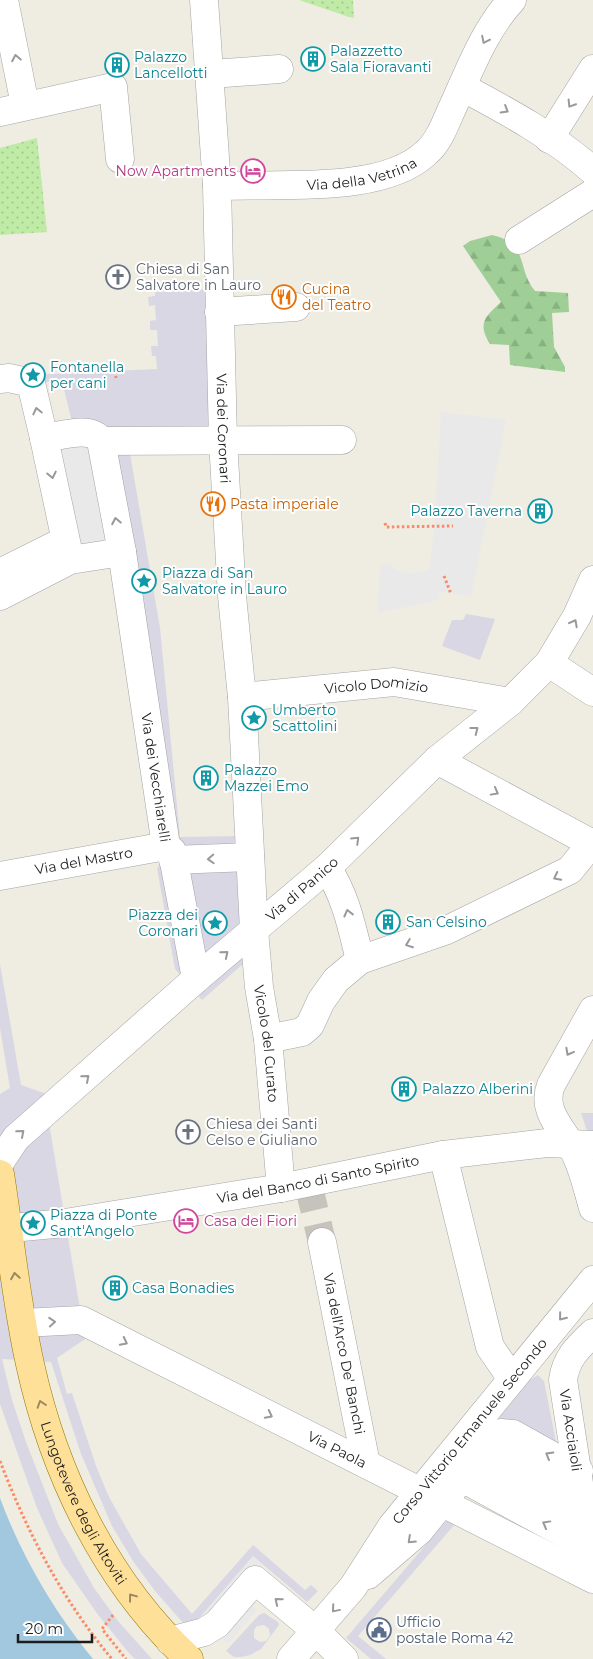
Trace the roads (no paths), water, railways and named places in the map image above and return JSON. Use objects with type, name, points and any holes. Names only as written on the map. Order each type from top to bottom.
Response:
[{"type":"main road","points":[[0,1174],[4,1228],[23,1324]]},
{"type":"main road","name":"Lungotevere degli Altoviti","points":[[23,1324],[36,1390],[60,1461],[81,1512],[115,1574],[179,1650]]},
{"type":"street","points":[[4,0],[21,107],[113,87],[120,160]]},
{"type":"street","name":"Via dei Coronari","points":[[204,0],[211,74],[217,186],[223,440],[232,596],[242,697],[250,857]]},
{"type":"street","name":"Via della Vetrina","points":[[217,186],[352,182],[405,168],[433,146],[490,29],[512,0]]},
{"type":"street","points":[[211,74],[279,69]]},
{"type":"street","points":[[549,139],[593,69]]},
{"type":"street","points":[[462,87],[506,110],[593,171]]},
{"type":"street","points":[[519,240],[593,193]]},
{"type":"street","points":[[219,312],[296,308]]},
{"type":"street","points":[[0,379],[9,378],[31,384],[44,438],[61,557]]},
{"type":"street","points":[[0,573],[61,557],[123,562],[101,441],[90,432],[44,438]]},
{"type":"street","points":[[101,441],[342,440]]},
{"type":"street","points":[[0,596],[61,557]]},
{"type":"street","name":"Via dei Vecchiarelli","points":[[123,562],[169,853],[196,979]]},
{"type":"street","name":"Via di Panico","points":[[0,1162],[13,1141],[196,979],[327,868],[437,760],[510,702],[549,663],[577,616],[593,580]]},
{"type":"street","points":[[549,663],[593,692]]},
{"type":"street","name":"Vicolo Domizio","points":[[242,697],[394,682],[510,702]]},
{"type":"street","points":[[268,1039],[302,1032],[310,1025],[321,1001],[336,980],[360,960],[446,930],[570,870],[591,842],[437,760]]},
{"type":"street","points":[[169,853],[250,857],[254,930]]},
{"type":"street","name":"Via del Mastro","points":[[0,876],[169,853]]},
{"type":"street","points":[[327,868],[336,881],[346,903],[360,960]]},
{"type":"street","name":"Vicolo del Curato","points":[[254,930],[259,987],[268,1039],[281,1188]]},
{"type":"street","points":[[593,1010],[551,1084],[548,1097],[551,1113],[583,1146],[593,1208]]},
{"type":"street","name":"Via del Banco di Santo Spirito","points":[[4,1228],[65,1223],[281,1188],[443,1155],[547,1143],[583,1146]]},
{"type":"street","points":[[443,1155],[490,1347],[512,1379]]},
{"type":"street","name":"Via dell'Arco De' Banchi","points":[[322,1242],[366,1464]]},
{"type":"street","name":"Corso Vittorio Emanuele Secondo","points":[[291,1659],[353,1587],[410,1540],[432,1498],[512,1379],[593,1280]]},
{"type":"street","name":"Via Paola","points":[[23,1324],[81,1320],[593,1579]]},
{"type":"street","name":"Via Acciaioli","points":[[585,1341],[566,1365],[563,1380],[584,1490],[593,1574]]},
{"type":"street","points":[[432,1498],[476,1460],[501,1433],[513,1434],[584,1490]]},
{"type":"street","points":[[476,1460],[584,1490]]},
{"type":"street","points":[[476,1460],[589,1547]]},
{"type":"street","points":[[179,1650],[218,1624],[254,1580],[316,1631],[344,1659]]},
{"type":"water","points":[[0,1498],[28,1562],[65,1622],[93,1659],[0,1659]]},
{"type":"tunnel","points":[[308,1183],[322,1242]]},
{"type":"place","name":"Palazzetto Sala Fioravanti","points":[[313,59]]},
{"type":"place","name":"Palazzo Lancellotti","points":[[117,65]]},
{"type":"place","name":"Now Apartments","points":[[253,171]]},
{"type":"place","name":"Chiesa di San Salvatore in Lauro","points":[[118,277]]},
{"type":"place","name":"Cucina del Teatro","points":[[284,297]]},
{"type":"place","name":"Fontanella per cani","points":[[33,375]]},
{"type":"place","name":"Pasta imperiale","points":[[213,504]]},
{"type":"place","name":"Palazzo Taverna","points":[[540,511]]},
{"type":"place","name":"Piazza di San Salvatore in Lauro","points":[[144,581]]},
{"type":"place","name":"Umberto Scattolini","points":[[254,718]]},
{"type":"place","name":"Palazzo Mazzei Emo","points":[[206,778]]},
{"type":"place","name":"San Celsino","points":[[388,922]]},
{"type":"place","name":"Piazza dei Coronari","points":[[215,923]]},
{"type":"place","name":"Palazzo Alberini","points":[[404,1089]]},
{"type":"place","name":"Chiesa dei Santi Celso e Giuliano","points":[[188,1132]]},
{"type":"place","name":"Casa dei Fiori","points":[[186,1221]]},
{"type":"place","name":"Piazza di Ponte Sant'Angelo","points":[[33,1223]]},
{"type":"place","name":"Casa Bonadies","points":[[115,1288]]},
{"type":"place","name":"Ufficio postale Roma 42","points":[[379,1630]]}]
